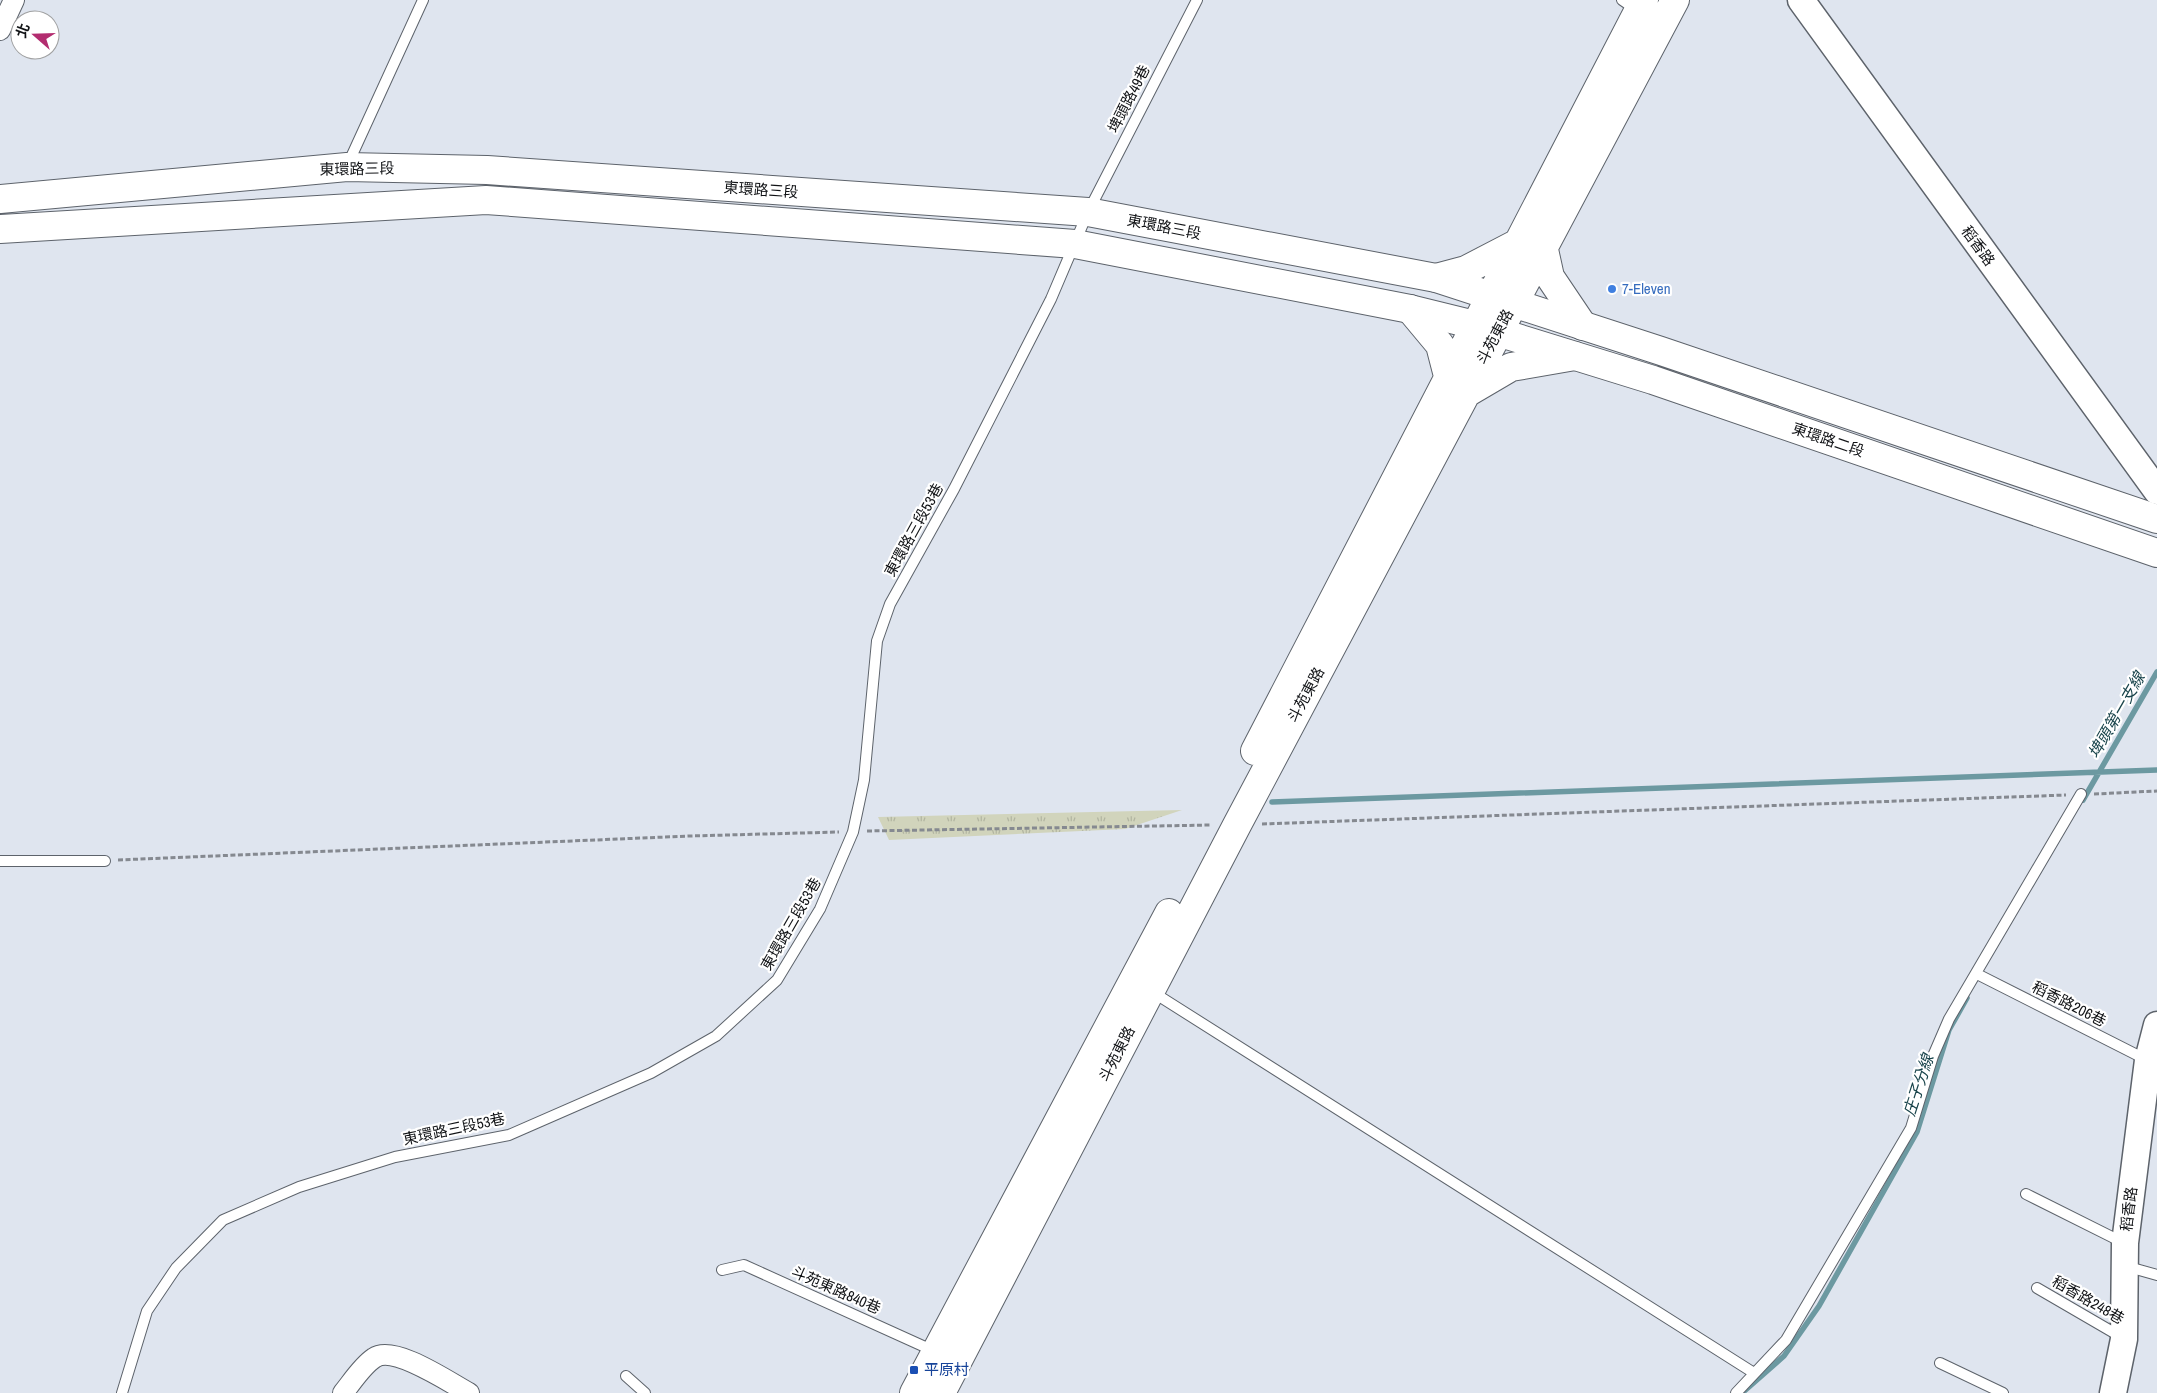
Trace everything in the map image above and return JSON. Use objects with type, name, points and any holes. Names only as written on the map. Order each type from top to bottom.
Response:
[{"type":"main road","name":"斗苑東路","points":[[914,1393],[1227,825],[1531,244],[1675,0]]},
{"type":"main road","name":"斗苑東路","points":[[1531,244],[1635,4]]},
{"type":"main road","name":"東環路三段","points":[[0,199],[347,167],[487,170],[1088,212],[1436,278],[1502,300]]},
{"type":"main road","name":"東環路三段","points":[[0,229],[486,200],[1075,244],[1410,308],[1486,328]]},
{"type":"main road","points":[[1436,278],[1466,270],[1531,244],[1550,277],[1583,326]]},
{"type":"main road","name":"東環路二段","points":[[1502,300],[2157,519]]},
{"type":"main road","points":[[1410,308],[1440,345],[1457,385],[1511,367],[1575,356]]},
{"type":"main road","name":"東環路二段","points":[[1486,328],[1662,383],[2157,553]]},
{"type":"main road","name":"斗苑東路","points":[[941,1393],[1150,991],[1227,825]]},
{"type":"street","points":[[0,30],[14,0]]},
{"type":"street","name":"稻香路","points":[[1800,0],[2157,491]]},
{"type":"street","name":"稻香路","points":[[2113,1393],[2124,1339],[2125,1254],[2148,1060],[2157,1025]]},
{"type":"street","points":[[343,1393],[374,1357],[387,1354],[402,1357],[469,1393]]},
{"type":"lane","points":[[347,167],[423,0]]},
{"type":"lane","name":"埤頭路49巷","points":[[1088,212],[1197,0]]},
{"type":"lane","name":"東環路三段53巷","points":[[122,1393],[147,1311],[176,1268],[223,1220],[298,1187],[395,1157],[508,1135],[651,1073],[716,1036],[777,980],[820,909],[853,832],[864,780],[876,642],[890,604],[954,489],[1051,299],[1088,212]]},
{"type":"lane","points":[[1736,1393],[1786,1340],[1911,1128],[1933,1056],[1949,1018],[2081,794]]},
{"type":"lane","points":[[0,861],[105,861]]},
{"type":"lane","name":"稻香路206巷","points":[[1976,974],[2148,1060]]},
{"type":"lane","points":[[1150,991],[1754,1373]]},
{"type":"lane","points":[[2026,1194],[2157,1275]]},
{"type":"lane","name":"斗苑東路840巷","points":[[722,1270],[744,1265],[936,1352]]},
{"type":"lane","name":"稻香路248巷","points":[[2037,1288],[2124,1339]]},
{"type":"lane","points":[[1940,1363],[2003,1393]]},
{"type":"lane","points":[[626,1376],[645,1393]]},
{"type":"path","points":[[2104,793],[2157,791]]},
{"type":"path","points":[[105,861],[660,837],[1227,825],[2081,794]]},
{"type":"green space","points":[[1182,810],[1125,829],[889,840],[878,817]]},
{"type":"waterway","name":"埤頭第一支線","points":[[2083,800],[2157,672]]},
{"type":"waterway","points":[[1272,802],[2157,770]]},
{"type":"waterway","name":"庄子分線","points":[[1742,1393],[1784,1356],[1819,1306],[1917,1132],[1949,1030],[1967,998]]},
{"type":"place","name":"7-Eleven","points":[[1612,289]]},
{"type":"place","name":"平原村","points":[[914,1370]]}]
